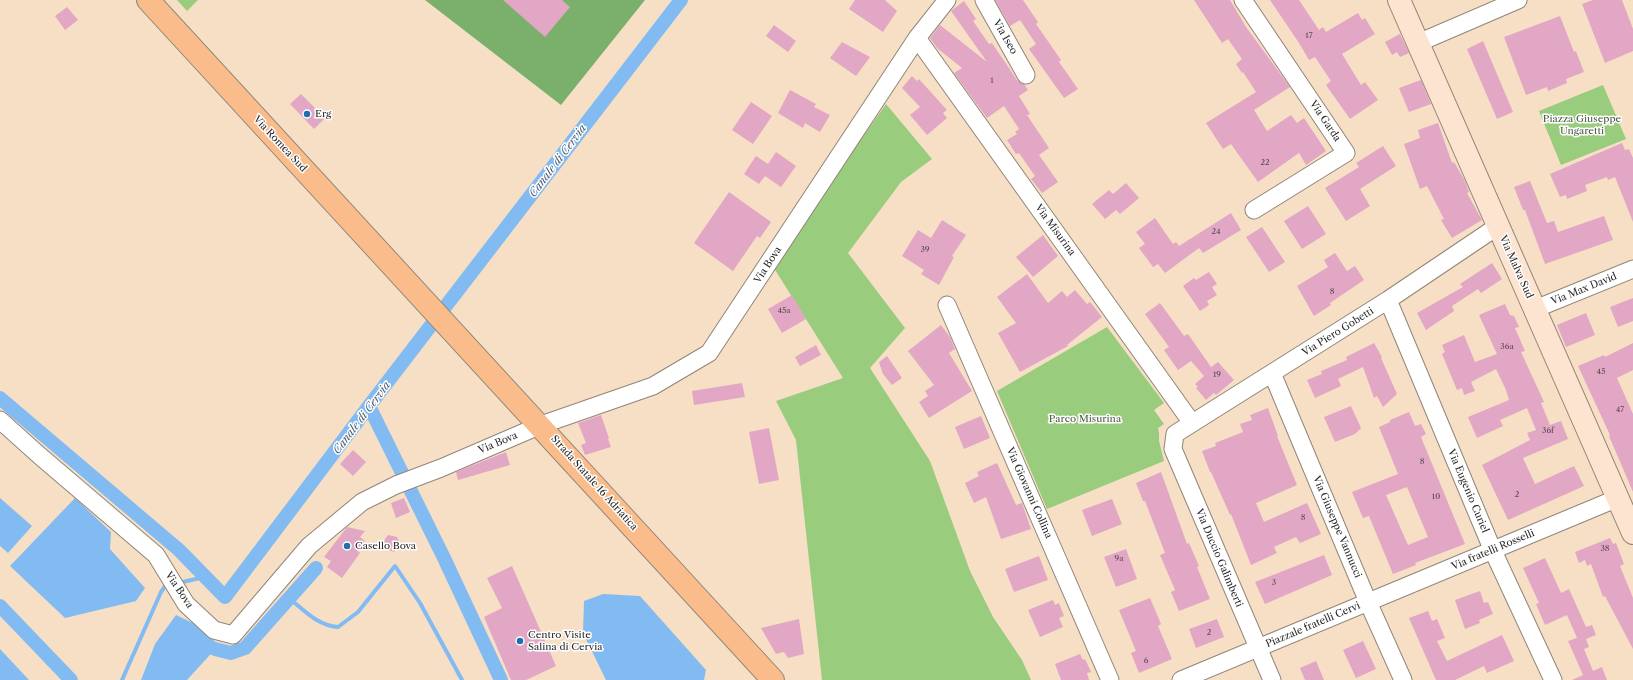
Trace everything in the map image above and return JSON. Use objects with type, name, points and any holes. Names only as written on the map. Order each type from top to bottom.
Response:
[{"type":"main road","name":"Via Romea Sud","points":[[148,0],[413,288]]},
{"type":"main road","name":"Strada Statale 16 Adriatica","points":[[413,288],[457,337],[541,425],[773,680]]},
{"type":"street","name":"Via Bova","points":[[0,420],[156,555],[186,604],[214,630],[234,635],[309,546],[362,502],[413,477],[441,468],[541,425],[653,386],[709,353],[917,38],[947,0]]},
{"type":"street","name":"Via Iseo","points":[[984,0],[1026,75]]},
{"type":"street","name":"Via Garda","points":[[1243,0],[1346,153],[1254,210]]},
{"type":"street","name":"Via Malva Sud","points":[[1399,0],[1633,533]]},
{"type":"street","points":[[1418,43],[1518,0]]},
{"type":"street","name":"Via Misurina","points":[[917,38],[1192,423]]},
{"type":"street","name":"Via Piero Gobetti","points":[[1175,434],[1388,300],[1498,226]]},
{"type":"street","name":"Via Max David","points":[[1534,308],[1633,269]]},
{"type":"street","name":"Via Eugenio Curiel","points":[[1388,300],[1493,551],[1553,680]]},
{"type":"street","name":"Via Giovanni Collina","points":[[947,305],[1110,680]]},
{"type":"street","name":"Via Giuseppe Vannucci","points":[[1272,373],[1368,602],[1403,680]]},
{"type":"street","name":"Via Duccio Galimberti","points":[[1175,434],[1173,449],[1272,680]]},
{"type":"street","name":"Via fratelli Rosselli","points":[[1368,602],[1618,498]]},
{"type":"street","name":"Piazzale fratelli Cervi","points":[[1181,680],[1368,602]]},
{"type":"green space","points":[[177,0],[198,0],[187,11]]},
{"type":"green space","points":[[425,0],[645,0],[561,105]]},
{"type":"green space","name":"Piazza Giuseppe Ungaretti","points":[[1603,85],[1626,139],[1561,165],[1539,111]]},
{"type":"green space","points":[[886,104],[932,159],[901,182],[848,253],[905,328],[870,368],[930,461],[970,571],[993,617],[1022,660],[1031,680],[822,680],[796,440],[776,401],[843,378],[772,265]]},
{"type":"green space","name":"Parco Misurina","points":[[1107,327],[1164,403],[1154,410],[1164,424],[1158,428],[1159,441],[1164,461],[1047,509],[997,391]]},
{"type":"water","points":[[0,498],[32,526],[8,553],[0,546]]},
{"type":"water","points":[[75,498],[111,532],[110,549],[145,588],[136,601],[65,618],[10,566]]},
{"type":"water","points":[[603,594],[640,596],[706,670],[704,680],[606,680],[583,633],[584,601]]},
{"type":"water","points":[[176,615],[195,624],[219,645],[187,680],[141,680],[155,644]]},
{"type":"water","points":[[0,649],[29,680],[0,680]]},
{"type":"building","points":[[503,0],[562,0],[570,7],[545,37]]},
{"type":"building","points":[[855,0],[885,0],[897,11],[883,32],[849,9]]},
{"type":"building","points":[[995,0],[1023,0],[1038,22],[1036,24],[1061,60],[1059,62],[1078,89],[1064,98],[1029,49],[1036,44],[1020,20],[1010,26]]},
{"type":"building","points":[[1194,0],[1230,0],[1246,27],[1290,87],[1254,110],[1267,131],[1291,115],[1297,123],[1304,118],[1326,151],[1306,165],[1299,153],[1258,182],[1231,144],[1223,149],[1206,123],[1256,92],[1236,64],[1242,59],[1228,39],[1222,43]]},
{"type":"building","points":[[1270,0],[1299,0],[1319,30],[1323,27],[1326,32],[1358,13],[1362,20],[1365,18],[1375,34],[1342,54],[1361,85],[1365,82],[1378,100],[1350,119],[1326,85],[1331,81],[1315,57],[1309,60]]},
{"type":"building","points":[[1593,0],[1622,0],[1633,29],[1633,51],[1605,63],[1582,4]]},
{"type":"building","points":[[964,1],[976,19],[973,21],[989,44],[992,43],[1017,80],[1024,84],[1028,90],[1019,96],[1030,114],[1027,115],[1049,148],[1039,155],[1058,182],[1042,193],[1031,179],[1035,176],[1019,153],[1016,154],[1007,140],[1017,134],[1015,132],[1019,129],[1004,106],[987,118],[954,73],[962,68],[937,48],[930,38],[940,25],[987,62],[951,11]]},
{"type":"building","points":[[67,7],[78,20],[65,30],[55,16]]},
{"type":"building","points":[[1560,16],[1574,52],[1576,51],[1584,72],[1566,79],[1567,83],[1548,91],[1547,87],[1526,95],[1504,37]]},
{"type":"building","points":[[774,25],[796,41],[788,52],[766,36]]},
{"type":"building","points":[[1400,34],[1409,53],[1400,57],[1397,52],[1392,55],[1385,42]]},
{"type":"building","points":[[1483,41],[1513,112],[1497,119],[1467,49]]},
{"type":"building","points":[[842,42],[870,57],[856,76],[830,58]]},
{"type":"building","points":[[912,76],[917,81],[919,79],[947,110],[943,113],[947,118],[927,135],[910,115],[920,107],[902,88]]},
{"type":"building","points":[[1421,80],[1431,104],[1409,112],[1399,88]]},
{"type":"building","points":[[790,90],[816,104],[814,107],[830,115],[820,132],[805,123],[803,128],[778,113]]},
{"type":"building","points":[[301,94],[325,118],[314,129],[290,104]]},
{"type":"building","points":[[751,102],[772,116],[753,144],[732,130]]},
{"type":"building","points":[[1438,123],[1452,163],[1454,162],[1465,181],[1469,192],[1467,193],[1482,220],[1452,238],[1441,220],[1444,219],[1427,186],[1420,189],[1404,144],[1420,138],[1418,130]]},
{"type":"building","points":[[1622,143],[1625,150],[1629,149],[1633,158],[1633,222],[1615,177],[1608,180],[1607,177],[1585,185],[1587,191],[1567,199],[1566,195],[1560,197],[1550,174]]},
{"type":"building","points":[[1383,146],[1396,166],[1360,189],[1370,206],[1346,221],[1325,188],[1359,167],[1356,163]]},
{"type":"building","points":[[776,152],[796,166],[781,187],[765,176],[759,184],[744,174],[756,156],[768,164]]},
{"type":"building","points":[[1530,181],[1547,223],[1554,221],[1558,232],[1604,216],[1613,240],[1545,264],[1525,210],[1523,210],[1514,187]]},
{"type":"building","points":[[1126,183],[1139,198],[1120,214],[1116,210],[1105,219],[1092,204],[1109,190],[1113,194]]},
{"type":"building","points":[[729,192],[771,222],[760,238],[757,236],[733,271],[694,243]]},
{"type":"building","points":[[1308,206],[1326,234],[1302,249],[1284,221]]},
{"type":"building","points":[[1231,213],[1241,230],[1203,253],[1199,248],[1165,273],[1158,264],[1153,267],[1139,248],[1145,244],[1136,232],[1155,218],[1173,244],[1176,242],[1179,246]]},
{"type":"building","points":[[942,220],[966,235],[952,256],[954,257],[939,285],[921,274],[924,270],[902,256],[918,230],[931,238]]},
{"type":"building","points":[[1262,227],[1285,262],[1269,272],[1246,237]]},
{"type":"building","points":[[1043,235],[1058,256],[1033,277],[1016,257]]},
{"type":"building","points":[[1335,253],[1347,271],[1355,266],[1364,280],[1330,303],[1331,305],[1314,316],[1297,286],[1328,267],[1324,260]]},
{"type":"building","points":[[1492,263],[1502,279],[1481,293],[1478,289],[1452,306],[1454,311],[1426,330],[1417,313],[1463,287],[1460,284]]},
{"type":"building","points":[[1209,272],[1217,284],[1212,287],[1217,295],[1207,301],[1209,305],[1200,311],[1183,286],[1194,278],[1196,280]]},
{"type":"building","points":[[1027,274],[1048,303],[1062,291],[1067,297],[1075,290],[1087,304],[1090,302],[1102,317],[1067,345],[1068,346],[1020,372],[998,333],[1016,323],[997,297]]},
{"type":"building","points":[[792,295],[806,319],[782,333],[768,309]]},
{"type":"building","points":[[1633,298],[1633,321],[1618,327],[1610,307]]},
{"type":"building","points":[[1160,303],[1184,336],[1188,334],[1211,367],[1218,362],[1234,380],[1216,395],[1214,393],[1206,400],[1196,388],[1198,387],[1195,384],[1204,376],[1191,361],[1178,370],[1164,350],[1169,347],[1145,314]]},
{"type":"building","points":[[1505,304],[1510,315],[1514,316],[1519,327],[1515,328],[1525,351],[1521,352],[1544,402],[1541,403],[1550,425],[1561,421],[1568,439],[1523,458],[1535,484],[1574,466],[1584,486],[1508,520],[1482,465],[1530,440],[1527,433],[1536,430],[1527,408],[1500,420],[1503,426],[1477,438],[1468,417],[1509,400],[1506,390],[1496,369],[1471,382],[1475,391],[1464,395],[1462,388],[1457,390],[1442,354],[1445,352],[1442,345],[1464,335],[1475,362],[1497,354],[1479,315]]},
{"type":"building","points":[[1586,313],[1595,335],[1566,347],[1557,325]]},
{"type":"building","points":[[941,325],[950,337],[955,349],[949,353],[972,391],[929,418],[919,402],[928,396],[925,391],[934,385],[908,351]]},
{"type":"building","points":[[1374,343],[1382,357],[1381,358],[1397,394],[1383,407],[1377,396],[1374,398],[1363,367],[1338,379],[1341,386],[1315,398],[1307,380],[1322,374],[1321,371],[1347,360],[1346,357]]},
{"type":"building","points":[[1633,343],[1633,370],[1617,378],[1633,414],[1633,492],[1609,436],[1610,435],[1578,366],[1604,355],[1605,357]]},
{"type":"building","points":[[816,345],[821,355],[800,366],[795,357]]},
{"type":"building","points":[[887,356],[902,378],[892,385],[883,374],[879,362]]},
{"type":"building","points":[[742,383],[745,397],[694,405],[692,391]]},
{"type":"building","points":[[1351,406],[1361,428],[1355,434],[1335,442],[1324,417]]},
{"type":"building","points":[[1268,408],[1277,436],[1297,485],[1256,503],[1264,522],[1307,503],[1321,534],[1300,543],[1296,537],[1274,547],[1277,553],[1251,565],[1231,514],[1230,515],[1210,472],[1202,451],[1216,446],[1215,443],[1243,432],[1240,424],[1252,420],[1250,415]]},
{"type":"building","points":[[1409,412],[1415,426],[1421,424],[1426,434],[1421,437],[1465,544],[1415,563],[1416,565],[1393,574],[1369,516],[1363,518],[1352,492],[1398,474],[1379,427],[1390,422],[1390,420]],"holes":[[[1407,487],[1428,537],[1408,545],[1386,495]]]},
{"type":"building","points":[[601,415],[611,447],[585,455],[581,445],[586,443],[578,423]]},
{"type":"building","points":[[981,416],[990,438],[964,449],[955,427]]},
{"type":"building","points":[[769,428],[779,480],[759,484],[749,432]]},
{"type":"building","points":[[353,450],[366,462],[353,476],[340,464]]},
{"type":"building","points":[[506,452],[510,465],[458,480],[456,472]]},
{"type":"building","points":[[997,463],[1016,505],[1022,503],[1031,529],[1001,539],[986,497],[974,503],[965,483],[979,476],[977,472]]},
{"type":"building","points":[[1161,472],[1187,544],[1189,543],[1199,566],[1197,567],[1210,599],[1179,611],[1171,592],[1175,590],[1160,555],[1165,553],[1145,501],[1143,501],[1136,483]]},
{"type":"building","points":[[404,498],[410,512],[396,518],[391,503]]},
{"type":"building","points":[[1112,499],[1122,524],[1092,536],[1082,510]]},
{"type":"building","name":"Casello Bova","points":[[347,527],[365,531],[360,537],[365,541],[358,551],[360,553],[342,578],[327,567],[331,561],[324,557]]},
{"type":"building","points":[[388,535],[397,537],[400,544],[394,552],[386,549],[383,542]]},
{"type":"building","points":[[1610,538],[1613,544],[1616,543],[1624,564],[1620,566],[1633,598],[1633,649],[1605,596],[1603,597],[1591,564],[1587,566],[1585,560],[1579,563],[1575,552]]},
{"type":"building","points":[[1126,549],[1137,579],[1116,587],[1104,557]]},
{"type":"building","points":[[1324,555],[1332,575],[1265,604],[1255,582]]},
{"type":"building","points":[[1039,556],[1048,580],[1014,592],[1005,569]]},
{"type":"building","points":[[1545,558],[1561,593],[1569,589],[1586,627],[1592,625],[1596,635],[1586,639],[1589,647],[1584,649],[1593,671],[1602,667],[1607,680],[1572,680],[1583,675],[1568,641],[1577,638],[1567,615],[1545,625],[1536,604],[1539,603],[1523,568]]},
{"type":"building","name":"Centro Visite Salina di Cervia","points":[[512,566],[556,666],[526,680],[511,680],[484,617],[502,608],[487,578]]},
{"type":"building","points":[[1480,591],[1484,603],[1488,602],[1493,614],[1479,620],[1480,623],[1465,629],[1455,600]]},
{"type":"building","points":[[1150,598],[1161,624],[1158,626],[1172,659],[1139,673],[1131,653],[1136,651],[1119,610]]},
{"type":"building","points":[[1053,600],[1055,605],[1059,603],[1064,616],[1059,618],[1063,627],[1040,637],[1028,610]]},
{"type":"building","points":[[1428,611],[1432,621],[1437,619],[1445,638],[1437,641],[1447,661],[1502,635],[1514,661],[1487,673],[1484,666],[1455,680],[1436,680],[1409,618]]},
{"type":"building","points":[[799,619],[804,654],[788,658],[784,652],[776,654],[761,628]]},
{"type":"building","points":[[1217,619],[1224,637],[1196,648],[1189,629]]},
{"type":"building","points":[[1363,641],[1376,669],[1356,678],[1343,650]]},
{"type":"building","points":[[1080,654],[1083,660],[1085,659],[1091,672],[1087,673],[1089,680],[1061,680],[1055,664]]},
{"type":"building","points":[[1316,661],[1324,680],[1305,680],[1300,668]]},
{"type":"waterway","name":"Canale di Cervia","points":[[0,398],[179,550],[225,597],[369,406],[681,0]]},
{"type":"waterway","points":[[369,406],[444,558],[501,680]]},
{"type":"waterway","points":[[289,598],[317,620],[331,626],[338,627],[358,612],[395,566],[420,603],[462,680]]},
{"type":"waterway","points":[[215,649],[231,653],[245,648],[316,568]]},
{"type":"waterway","points":[[178,583],[205,577]]},
{"type":"waterway","points":[[122,680],[161,592],[166,585],[170,585]]},
{"type":"waterway","points":[[0,606],[71,680]]},
{"type":"place","name":"Erg","points":[[307,114]]},
{"type":"place","name":"Casello Bova","points":[[347,546]]},
{"type":"place","name":"Centro Visite Salina di Cervia","points":[[520,641]]}]
